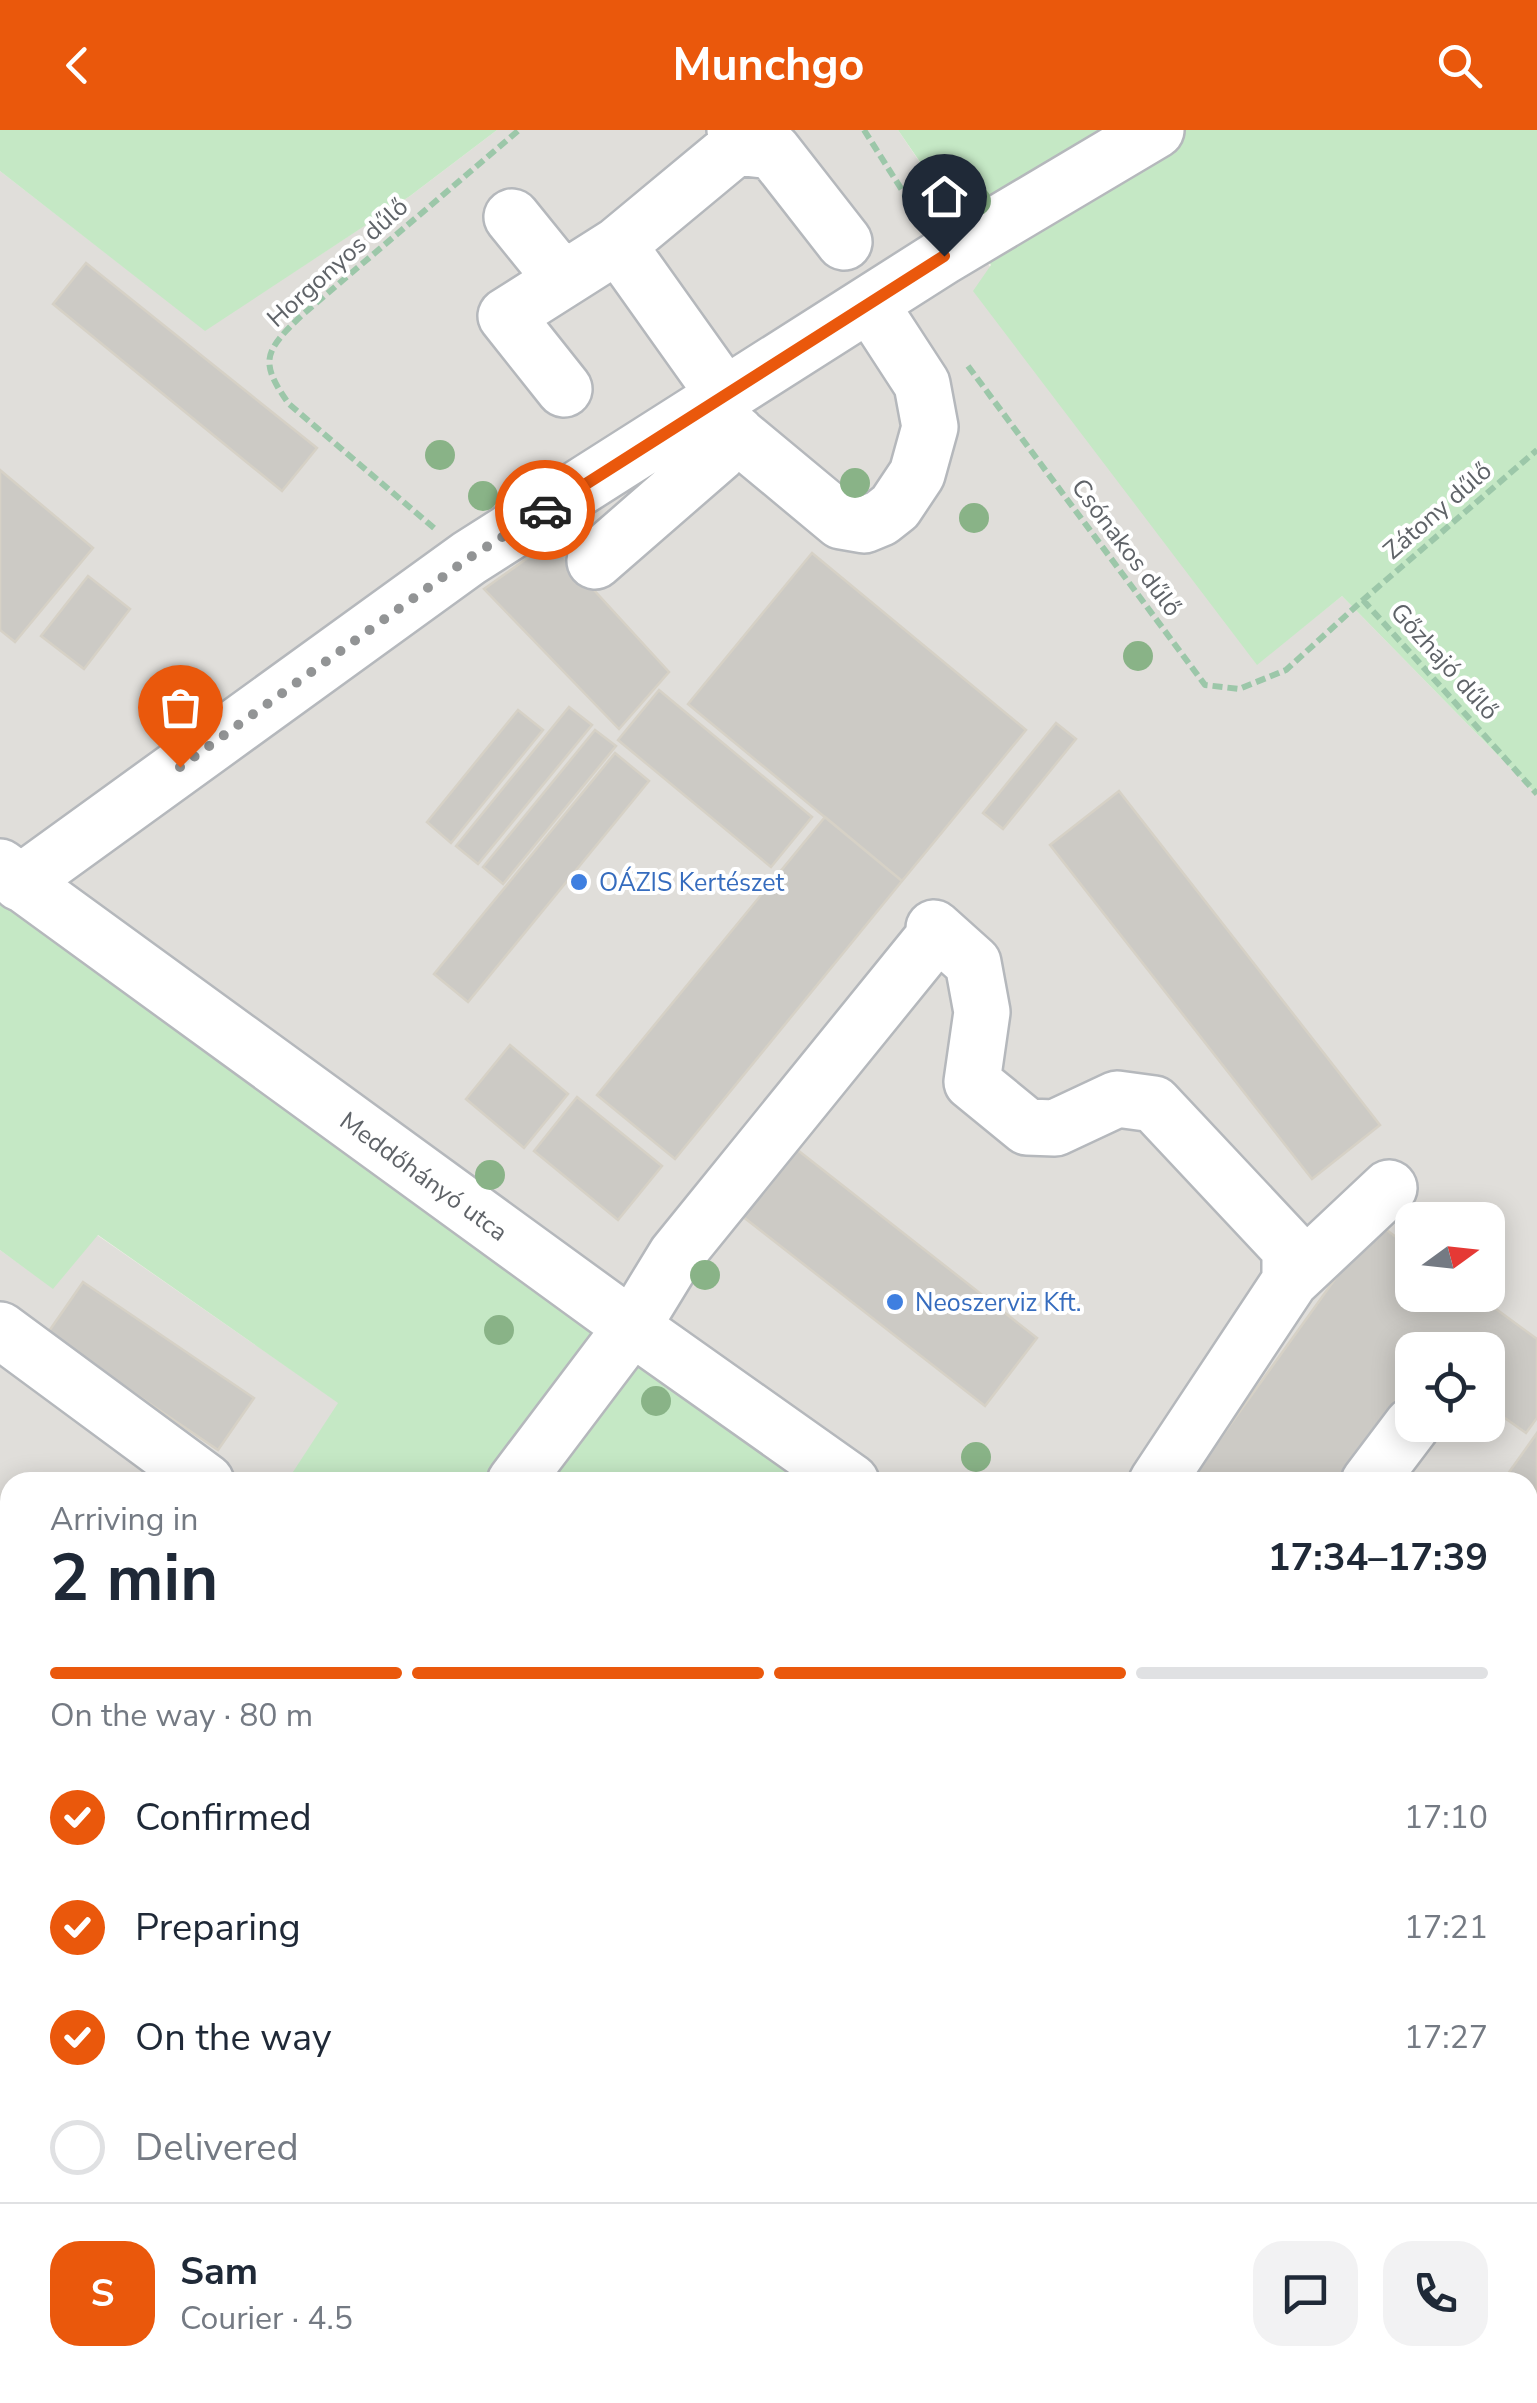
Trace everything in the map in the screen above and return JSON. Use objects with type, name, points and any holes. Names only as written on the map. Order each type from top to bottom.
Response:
[{"type":"street","points":[[10,875],[469,558],[723,412],[870,304],[1156,130]]},
{"type":"street","points":[[564,389],[506,316],[618,244],[736,138],[772,151],[844,242]]},
{"type":"street","points":[[512,216],[564,280]]},
{"type":"street","points":[[595,561],[718,454],[723,412],[714,380],[618,244]]},
{"type":"street","points":[[723,412],[841,522],[864,525],[881,518],[894,507],[916,474],[930,426],[922,384],[870,304]]},
{"type":"street","name":"Meddőhányó utca","points":[[10,875],[837,1472]]},
{"type":"street","points":[[523,1472],[632,1327],[676,1255],[936,930],[972,963],[982,1012],[972,1082],[1027,1127],[1055,1128],[1117,1100],[1154,1104],[1290,1249],[1290,1280]]},
{"type":"street","points":[[1165,1472],[1290,1280],[1389,1188]]},
{"type":"street","points":[[0,1330],[192,1472]]},
{"type":"street","points":[[1385,1472],[1402,1442]]},
{"type":"path","name":"Horgonyos dűlő","points":[[469,558],[290,404],[272,380],[269,365],[275,341],[519,130]]},
{"type":"path","points":[[864,130],[944,256]]},
{"type":"path","name":"Csónakos dűlő","points":[[962,359],[1205,685],[1240,689],[1286,670],[1363,600]]},
{"type":"path","name":"Zátony dűlő","points":[[1363,600],[1537,450]]},
{"type":"path","name":"Gőzhajó dűlő","points":[[1363,600],[1537,794]]},
{"type":"shaded area","points":[[497,130],[898,130],[1257,664],[1342,596],[1537,795],[1537,1472],[796,1472],[0,894],[0,171],[205,330],[410,196]]},
{"type":"shaded area","points":[[97,1235],[339,1403],[294,1472],[0,1472],[0,1250],[53,1288]]},
{"type":"green space","points":[[0,130],[497,130],[410,196],[205,331],[0,171]]},
{"type":"green space","points":[[898,130],[1537,130],[1537,795],[1342,596],[1257,665],[973,291],[991,265]]},
{"type":"green space","points":[[0,894],[796,1472],[293,1472],[338,1403],[98,1235],[53,1289],[0,1250]]},
{"type":"building","points":[[86,263],[317,448],[282,491],[53,304]]},
{"type":"building","points":[[0,470],[93,548],[15,642],[0,630]]},
{"type":"building","points":[[550,542],[669,672],[619,729],[484,589]]},
{"type":"building","points":[[812,553],[1026,730],[902,881],[688,704]]},
{"type":"building","points":[[88,576],[130,609],[84,669],[41,636]]},
{"type":"building","points":[[659,690],[812,817],[771,867],[618,740]]},
{"type":"building","points":[[569,707],[592,725],[478,864],[456,846]]},
{"type":"building","points":[[518,710],[543,730],[451,843],[427,822]]},
{"type":"building","points":[[1056,723],[1076,739],[1003,829],[983,813]]},
{"type":"building","points":[[595,730],[616,746],[503,884],[483,867]]},
{"type":"building","points":[[615,753],[649,781],[468,1002],[434,974]]},
{"type":"building","points":[[1119,791],[1380,1125],[1312,1179],[1050,845]]},
{"type":"building","points":[[825,817],[902,881],[675,1159],[597,1095]]},
{"type":"building","points":[[510,1045],[568,1094],[524,1148],[466,1099]]},
{"type":"building","points":[[577,1097],[662,1166],[618,1220],[534,1151]]},
{"type":"building","points":[[795,1148],[1037,1338],[985,1406],[742,1216]]},
{"type":"building","points":[[1376,1222],[1395,1236],[1395,1312],[1500,1312],[1537,1339],[1537,1418],[1526,1433],[1505,1418],[1505,1332],[1395,1332],[1395,1402],[1344,1472],[1196,1472]]},
{"type":"building","points":[[83,1282],[254,1398],[218,1450],[47,1334]]},
{"type":"building","points":[[1537,1433],[1537,1472],[1509,1472]]},
{"type":"way so far","points":[[180,767],[469,558],[545,510]]},
{"type":"place","name":"OÁZIS Kertészet","points":[[579,882]]},
{"type":"place","name":"Neoszerviz Kft.","points":[[895,1302]]},
{"type":"route","points":[[545,510],[944,256]]}]
